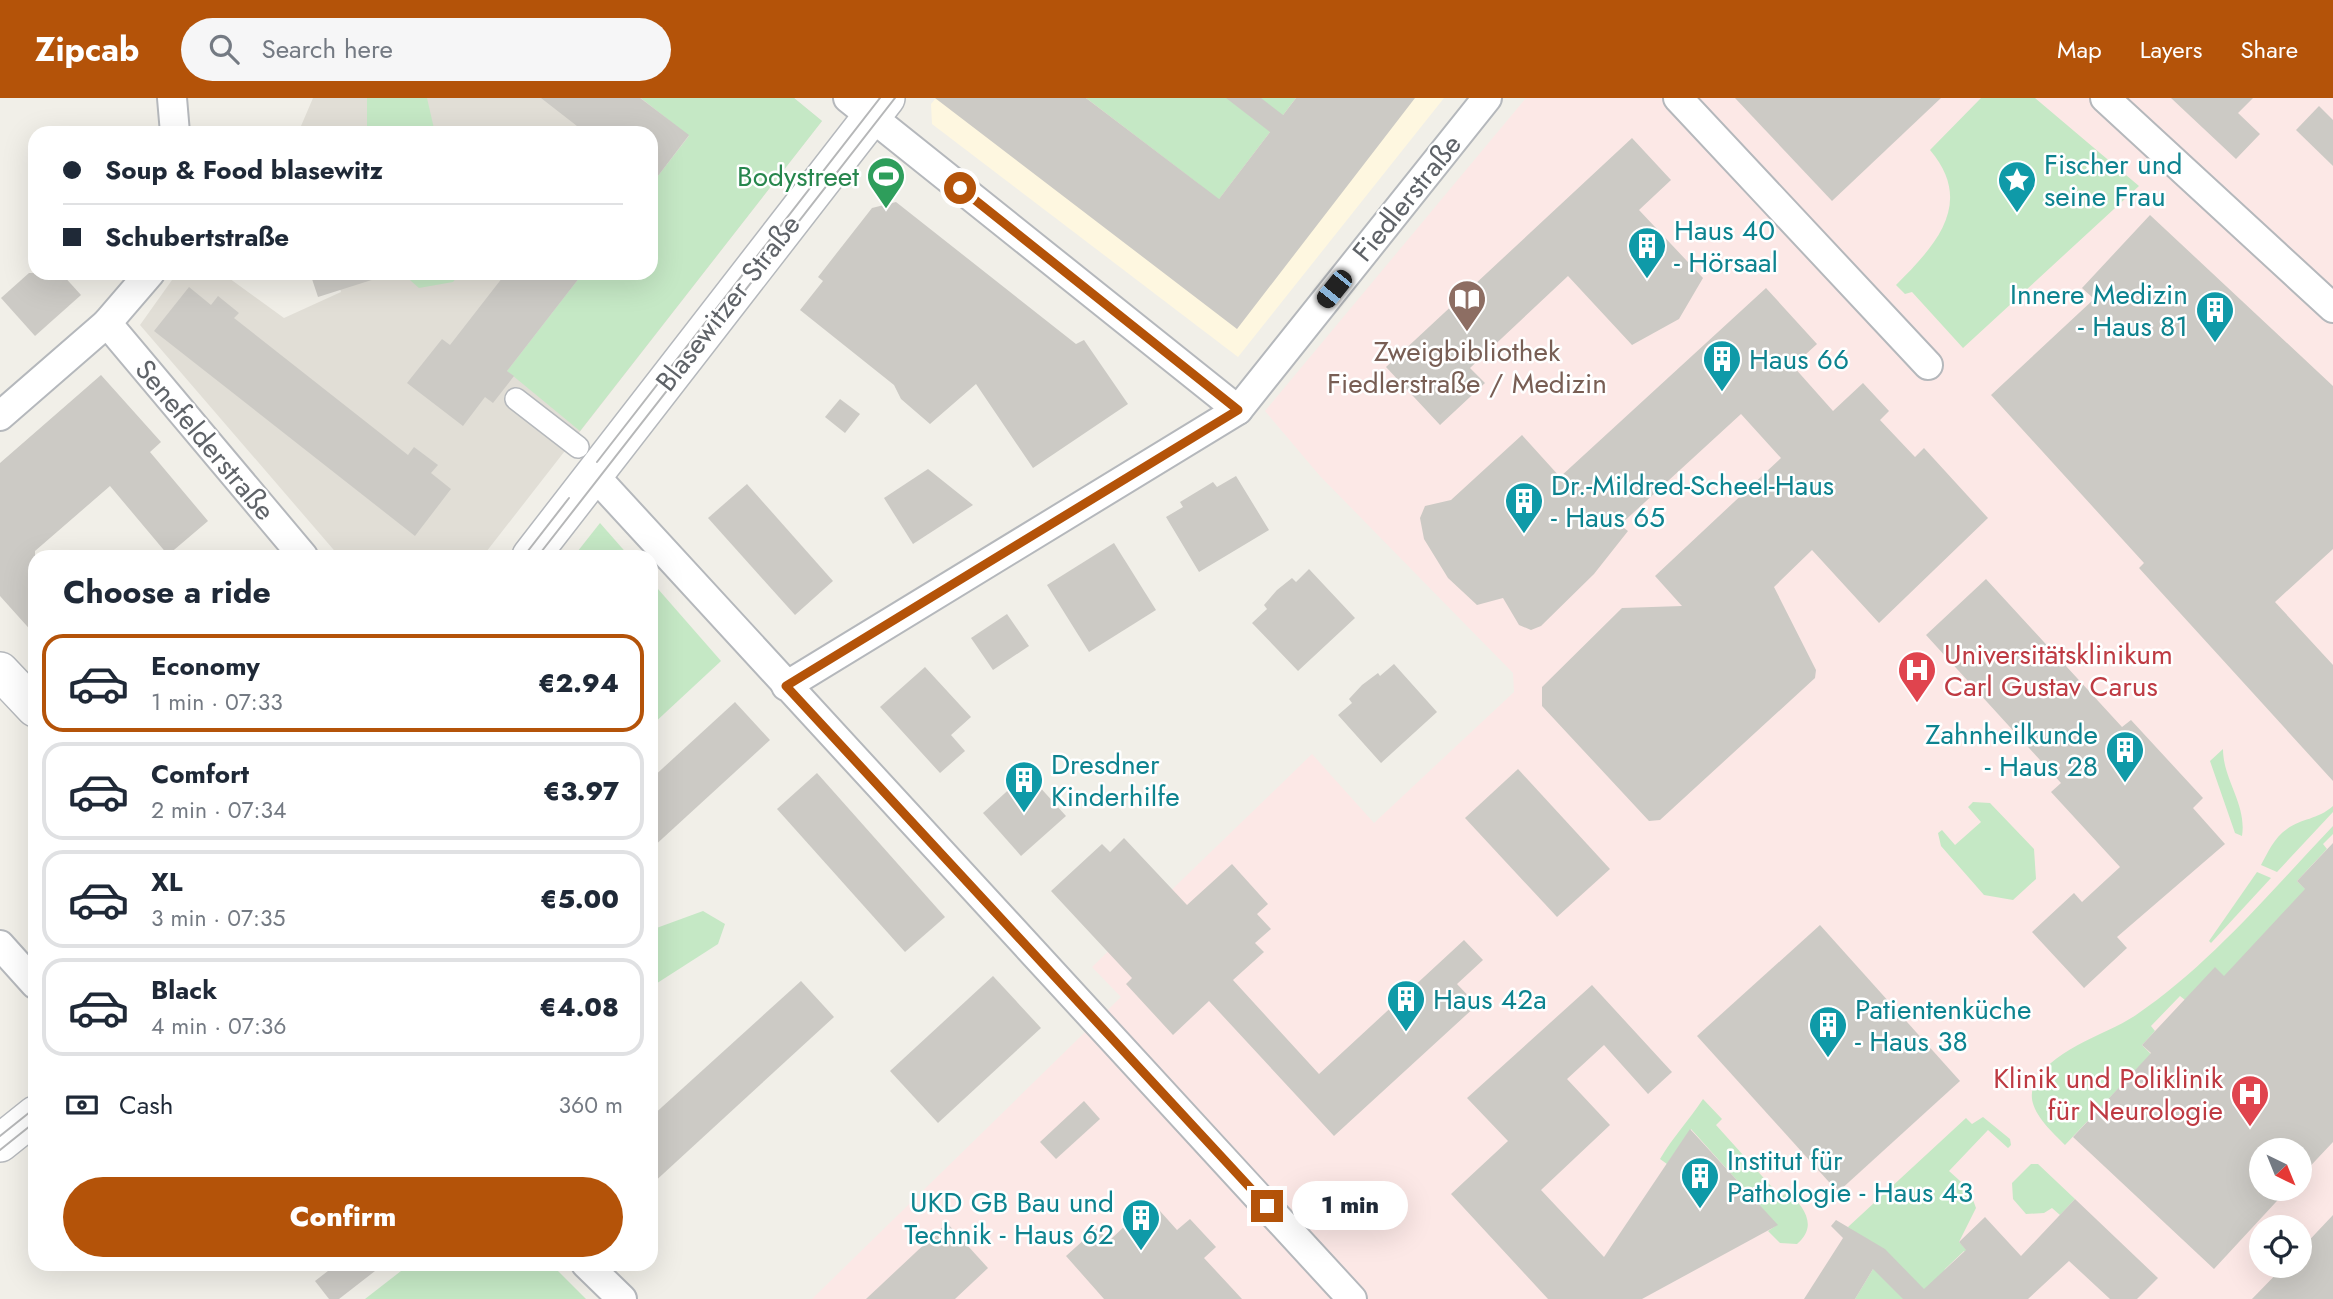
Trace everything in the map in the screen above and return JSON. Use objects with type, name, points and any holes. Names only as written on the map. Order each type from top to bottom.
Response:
[{"type":"street","points":[[172,98],[174,126]]},
{"type":"street","name":"Fiedlerstraße","points":[[786,686],[1238,410],[1487,98]]},
{"type":"street","points":[[1678,98],[1928,365]]},
{"type":"street","points":[[2105,98],[2333,308]]},
{"type":"street","points":[[868,104],[1238,410]]},
{"type":"street","name":"Blasewitzer Straße","points":[[534,550],[586,461],[868,104]]},
{"type":"street","points":[[0,416],[107,323],[144,280]]},
{"type":"street","name":"Senefelderstraße","points":[[107,323],[298,550]]},
{"type":"street","points":[[516,398],[586,461],[786,686],[1352,1299]]},
{"type":"street","points":[[0,671],[28,701]]},
{"type":"street","points":[[0,945],[28,976]]},
{"type":"street","points":[[0,1143],[28,1121]]},
{"type":"street","points":[[593,1271],[622,1299]]},
{"type":"shaded area","points":[[313,98],[794,98],[822,121],[488,550],[334,550],[140,325],[172,280],[232,280],[284,318],[341,292],[338,280],[658,280],[658,126],[301,126]]},
{"type":"shaded area","points":[[936,98],[1444,98],[1238,357],[932,124],[931,104]]},
{"type":"shaded area","name":"Universitätsklinikum Carl Gustav Carus","points":[[1526,98],[2333,98],[2333,1299],[812,1299],[1121,997],[1092,967],[1312,754],[1374,823],[1514,692],[1513,673],[1320,476],[1265,411]]},
{"type":"green space","points":[[367,98],[427,98],[433,126],[367,126]]},
{"type":"green space","points":[[641,98],[794,98],[822,121],[580,431],[507,371],[578,280],[658,280],[658,176],[689,136]]},
{"type":"green space","points":[[1086,98],[1296,98],[1204,219],[1200,185]]},
{"type":"green space","points":[[1981,98],[2035,98],[2139,186],[1963,348],[1912,292],[1905,294],[1896,285],[1936,239],[1950,205],[1949,188],[1943,169],[1930,150]]},
{"type":"green space","points":[[410,280],[455,280],[453,282],[419,288]]},
{"type":"green space","points":[[600,523],[624,550],[579,550]]},
{"type":"green space","points":[[658,589],[721,661],[658,720]]},
{"type":"green space","points":[[2223,749],[2227,771],[2241,813],[2242,836],[2235,833],[2210,761]]},
{"type":"green space","points":[[1973,802],[1990,803],[2034,849],[2036,879],[2013,900],[1984,895],[1941,846],[1938,833],[1942,830],[1955,845],[1981,822],[1968,807]]},
{"type":"green space","points":[[2333,806],[2333,812],[2277,872],[2261,865],[2282,833]]},
{"type":"green space","points":[[2333,826],[2333,834],[2323,844],[2327,849],[2297,881],[2322,905],[2256,976],[2185,1000],[2180,996],[2151,1026],[2155,1031],[2142,1045],[2151,1054],[2065,1145],[2041,1119],[2033,1104],[2033,1088],[2050,1063],[2136,1015],[2190,973],[2239,926]]},
{"type":"green space","points":[[2257,872],[2271,878],[2211,943],[2209,941]]},
{"type":"green space","points":[[703,911],[725,924],[718,944],[658,983],[658,927]]},
{"type":"green space","points":[[1703,1099],[1722,1119],[1716,1125],[1781,1197],[1788,1191],[1799,1203],[1808,1223],[1804,1237],[1797,1244],[1780,1243],[1768,1231],[1777,1225],[1691,1129],[1667,1164],[1660,1159]]},
{"type":"green space","points":[[1983,1117],[2010,1139],[2011,1145],[2008,1148],[1988,1130],[1949,1171],[1969,1189],[1976,1208],[1959,1242],[2012,1299],[1964,1251],[1945,1269],[1938,1287],[1925,1299],[1855,1299],[1873,1269],[1848,1227],[1966,1118],[1972,1124]]},
{"type":"green space","points":[[2031,1164],[2038,1164],[2075,1199],[2060,1215],[2052,1208],[2044,1213],[2026,1214],[2013,1199],[2012,1183]]},
{"type":"green space","points":[[401,1271],[558,1271],[586,1299],[365,1299]]},
{"type":"building","points":[[541,98],[640,98],[689,135],[658,176],[658,126],[577,126]]},
{"type":"building","points":[[935,98],[1086,98],[1219,199],[1270,132],[1226,98],[1261,98],[1283,115],[1296,98],[1415,98],[1237,329]]},
{"type":"building","points":[[1735,98],[1941,98],[1832,201]]},
{"type":"building","points":[[2171,98],[2253,98],[2238,113],[2260,134],[2236,159]]},
{"type":"building","points":[[2319,106],[2333,120],[2333,166],[2296,130]]},
{"type":"building","points":[[1632,138],[1671,180],[1639,210],[1703,278],[1679,319],[1632,345],[1568,276],[1470,368],[1485,383],[1440,425],[1386,367]]},
{"type":"building","points":[[896,202],[1076,344],[1084,340],[1128,404],[1033,468],[976,384],[930,424],[901,399],[894,385],[800,310],[823,281],[818,277],[872,208]]},
{"type":"building","points":[[2150,215],[2333,386],[2333,549],[2275,602],[2333,665],[2333,781],[2139,568],[2144,563],[1991,395],[2094,299],[2082,288]]},
{"type":"building","points":[[28,274],[28,280],[67,280],[81,295],[35,336],[1,298]]},
{"type":"building","points":[[312,280],[372,280],[318,297]]},
{"type":"building","points":[[501,280],[578,280],[507,371],[514,376],[493,403],[485,397],[463,426],[407,383],[442,339],[450,345]]},
{"type":"building","points":[[189,287],[211,305],[218,296],[239,313],[234,318],[408,455],[414,447],[438,465],[431,473],[451,489],[415,536],[154,331]]},
{"type":"building","points":[[1766,288],[1817,344],[1793,366],[1833,411],[1863,383],[1889,411],[1880,420],[1915,457],[1924,448],[1988,518],[1879,623],[1812,550],[1774,587],[1816,670],[1815,678],[1660,820],[1649,821],[1542,706],[1542,687],[1622,608],[1682,606],[1655,576],[1781,458],[1741,414],[1620,525],[1628,531],[1594,574],[1541,626],[1531,630],[1519,625],[1503,598],[1477,605],[1448,578],[1424,539],[1420,518],[1425,506],[1451,500],[1522,435],[1560,477]]},
{"type":"building","points":[[101,375],[161,442],[150,452],[208,521],[174,550],[164,550],[110,486],[36,550],[28,550],[28,627],[0,596],[0,463]]},
{"type":"building","points":[[840,399],[860,414],[845,433],[825,417]]},
{"type":"building","points":[[928,469],[973,505],[913,544],[884,498]]},
{"type":"building","points":[[1236,476],[1269,530],[1199,572],[1166,517],[1183,507],[1180,502],[1213,482],[1217,487]]},
{"type":"building","points":[[747,484],[833,581],[795,615],[708,518]]},
{"type":"building","points":[[1114,543],[1156,610],[1089,652],[1047,585]]},
{"type":"building","points":[[1309,569],[1355,618],[1298,671],[1252,623],[1267,609],[1264,605],[1277,590],[1292,578],[1296,582]]},
{"type":"building","name":"Zahnheilkunde - Haus 28","points":[[1986,579],[2122,727],[2131,720],[2203,798],[2193,808],[2225,844],[2117,937],[2127,948],[2084,988],[2032,932],[2074,893],[2082,902],[2120,867],[2051,792],[2061,783],[1926,635]]},
{"type":"building","points":[[1007,614],[1029,646],[993,670],[971,638]]},
{"type":"building","points":[[1394,664],[1437,712],[1381,763],[1338,715],[1352,703],[1349,699],[1362,685],[1378,673],[1380,676]]},
{"type":"building","points":[[925,667],[971,717],[951,735],[965,751],[940,773],[880,707]]},
{"type":"building","points":[[735,702],[770,740],[658,843],[658,773]]},
{"type":"building","points":[[1518,769],[1610,869],[1557,917],[1465,818]]},
{"type":"building","points":[[817,773],[945,917],[905,952],[777,809]]},
{"type":"building","name":"Dresdner Kinderhilfe","points":[[1027,773],[1066,816],[1021,856],[983,813]]},
{"type":"building","points":[[1124,838],[1187,905],[1232,864],[1268,904],[1257,914],[1271,929],[1255,943],[1264,952],[1233,980],[1319,1074],[1464,940],[1483,960],[1457,984],[1477,1005],[1334,1136],[1209,1001],[1173,1035],[1126,984],[1132,978],[1051,891],[1102,844],[1110,852]]},
{"type":"building","points":[[2333,843],[2333,1142],[2312,1164],[2312,1138],[2249,1138],[2249,1201],[2277,1201],[2264,1215],[2249,1215],[2249,1231],[2214,1269],[2073,1137],[2151,1053],[2142,1045],[2215,967],[2224,976],[2305,889],[2297,881]]},
{"type":"building","name":"Patientenküche - Haus 38","points":[[1820,925],[1960,1081],[1838,1192],[1697,1036]]},
{"type":"building","points":[[993,976],[1041,1028],[938,1123],[890,1071]]},
{"type":"building","points":[[801,981],[834,1017],[658,1179],[658,1111]]},
{"type":"building","points":[[1592,985],[1672,1072],[1648,1094],[1604,1045],[1567,1079],[1610,1125],[1541,1190],[1604,1257],[1690,1129],[1778,1225],[1642,1299],[1548,1299],[1451,1194],[1508,1141],[1467,1098]]},
{"type":"building","points":[[1084,1101],[1100,1119],[1056,1159],[1040,1142]]},
{"type":"building","points":[[2075,1199],[2158,1278],[2137,1299],[2110,1299],[2069,1261],[2028,1299],[1903,1299],[1873,1269],[1855,1299],[1804,1299],[1843,1238],[1831,1226],[1836,1220],[1885,1249],[1924,1289],[1966,1250],[1959,1242],[1985,1217],[2021,1256]]},
{"type":"building","name":"UKD GB Bau und Technik - Haus 62","points":[[1151,1201],[1177,1230],[1190,1219],[1216,1247],[1204,1258],[1242,1299],[1104,1299],[1066,1256],[1097,1228],[1109,1241]]},
{"type":"building","points":[[2333,1215],[2333,1299],[2252,1299],[2272,1278],[2312,1278],[2312,1237]]},
{"type":"building","points":[[947,1223],[988,1268],[955,1299],[866,1299]]},
{"type":"building","points":[[328,1271],[375,1271],[339,1299],[329,1299],[315,1281]]},
{"type":"tram line","points":[[597,462],[880,98]]},
{"type":"tram line","points":[[543,550],[895,98]]},
{"type":"tram line","points":[[529,550],[569,498]]},
{"type":"tram line","points":[[0,1136],[28,1114]]},
{"type":"tram line","points":[[0,1150],[28,1128]]},
{"type":"place","name":"Bodystreet","points":[[886,210]]},
{"type":"place","name":"Fischer und seine Frau","points":[[2017,214]]},
{"type":"place","name":"Haus 40 - Hörsaal","points":[[1647,280]]},
{"type":"place","name":"Zweigbibliothek Fiedlerstraße / Medizin","points":[[1467,333]]},
{"type":"place","name":"Innere Medizin - Haus 81","points":[[2215,344]]},
{"type":"place","name":"Haus 66","points":[[1722,393]]},
{"type":"place","name":"Dr.-Mildred-Scheel-Haus - Haus 65","points":[[1524,535]]},
{"type":"place","name":"Universitätsklinikum Carl Gustav Carus","points":[[1917,704]]},
{"type":"place","name":"Zahnheilkunde - Haus 28","points":[[2125,784]]},
{"type":"place","name":"Dresdner Kinderhilfe","points":[[1024,814]]},
{"type":"place","name":"Haus 42a","points":[[1406,1033]]},
{"type":"place","name":"Patientenküche - Haus 38","points":[[1828,1059]]},
{"type":"place","name":"Klinik und Poliklinik für Neurologie","points":[[2250,1128]]},
{"type":"place","name":"Institut für Pathologie - Haus 43","points":[[1700,1210]]},
{"type":"place","name":"UKD GB Bau und Technik - Haus 62","points":[[1141,1252]]},
{"type":"route","points":[[960,188],[1238,410],[786,686],[1267,1206]]}]
